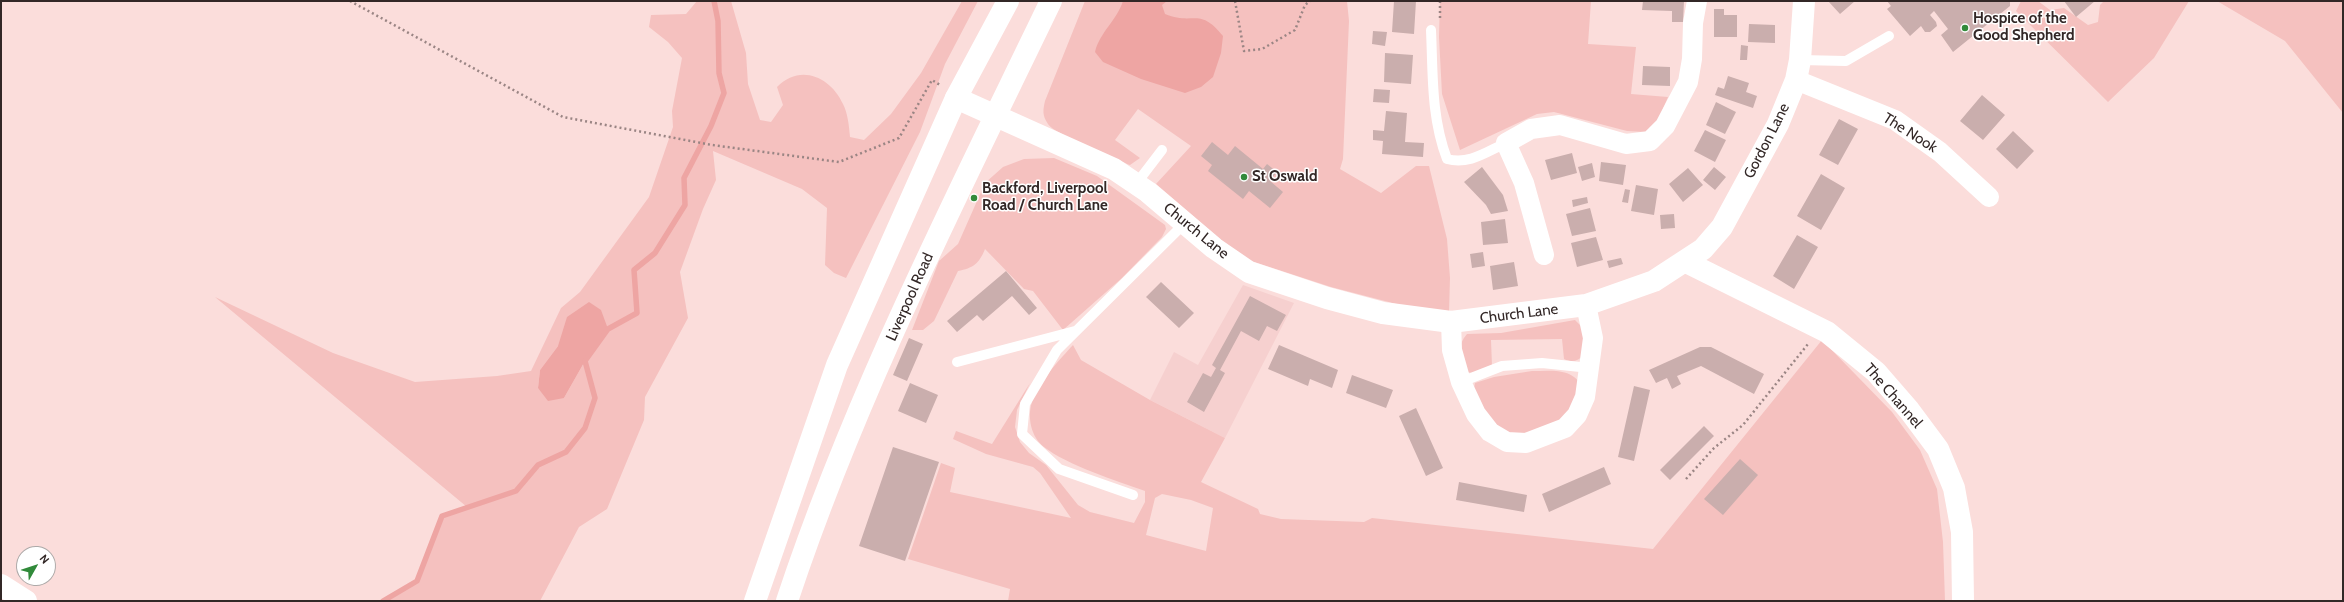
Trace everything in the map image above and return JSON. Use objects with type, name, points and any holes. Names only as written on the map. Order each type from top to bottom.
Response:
[{"type":"main road","points":[[755,601],[837,366],[956,98],[1008,1]]},
{"type":"main road","name":"Liverpool Road","points":[[787,601],[839,456],[926,261],[995,115],[1052,1]]},
{"type":"main road","name":"Gordon Lane","points":[[1686,262],[1703,249],[1722,227],[1778,124],[1798,70],[1801,2]]},
{"type":"main road","name":"Church Lane","points":[[956,98],[1114,169],[1136,184],[1214,248],[1249,272],[1282,284],[1383,313],[1451,322],[1586,305],[1654,281],[1686,262]]},
{"type":"main road","name":"The Channel","points":[[1686,262],[1821,329],[1876,372],[1938,449],[1954,488],[1962,532],[1963,601]]},
{"type":"main road","points":[[1,585],[26,601]]},
{"type":"street","points":[[1544,255],[1524,183],[1506,142],[1530,130],[1560,125],[1626,144],[1650,141],[1665,126],[1688,82],[1692,59],[1693,23],[1697,1]]},
{"type":"street","name":"The Nook","points":[[1798,70],[1894,120],[1940,152],[1989,197]]},
{"type":"street","points":[[1451,322],[1452,350],[1461,382],[1476,414],[1490,432],[1507,442],[1526,442],[1565,428],[1577,416],[1585,398],[1594,338],[1586,305]]},
{"type":"lane","points":[[1431,30],[1434,110],[1440,142],[1447,158],[1464,161],[1473,159],[1506,142]]},
{"type":"lane","points":[[1798,70],[1846,61],[1889,36]]},
{"type":"lane","points":[[1136,184],[1162,150]]},
{"type":"lane","points":[[1133,495],[1059,469],[1022,434],[1025,404],[1057,350],[1184,224]]},
{"type":"lane","points":[[957,362],[1075,331]]},
{"type":"lane","points":[[1461,382],[1502,366],[1542,363],[1590,368]]},
{"type":"path","points":[[350,1],[563,117],[712,145],[839,162],[899,138],[932,80],[956,98]]},
{"type":"path","points":[[1235,1],[1244,51],[1262,49],[1295,30],[1305,5],[1310,1]]},
{"type":"path","points":[[1686,479],[1714,448],[1743,425],[1821,329]]},
{"type":"shaded area","points":[[697,1],[731,1],[746,53],[748,84],[760,120],[771,122],[783,105],[777,87],[786,80],[795,76],[814,76],[823,80],[838,95],[846,112],[850,137],[864,140],[891,114],[921,73],[962,1],[978,1],[945,64],[920,132],[846,278],[834,273],[825,265],[827,208],[802,189],[713,151],[716,180],[703,209],[680,272],[688,318],[645,397],[644,420],[607,509],[579,527],[540,601],[383,601],[417,581],[442,516],[467,507],[215,297],[333,353],[415,382],[497,376],[531,371],[561,308],[580,292],[649,197],[673,127],[672,111],[682,58],[668,42],[649,27],[651,15],[686,14]],"holes":[[[558,346],[585,361],[564,398],[538,388],[540,370]]]},
{"type":"shaded area","points":[[1085,1],[1347,1],[1349,21],[1343,159],[1340,169],[1381,193],[1416,166],[1429,166],[1447,239],[1450,278],[1449,312],[1408,307],[1331,287],[1242,258],[1156,184],[1191,146],[1138,109],[1115,140],[1140,158],[1130,165],[1061,134],[1048,124],[1043,110],[1045,101]]},
{"type":"shaded area","points":[[1123,1],[1167,1],[1162,5],[1165,14],[1175,17],[1202,19],[1215,27],[1223,36],[1221,53],[1213,77],[1201,87],[1185,93],[1141,79],[1103,62],[1095,52],[1097,45],[1117,14]]},
{"type":"shaded area","points":[[1440,1],[1591,1],[1588,44],[1636,47],[1631,94],[1668,97],[1657,123],[1645,132],[1627,131],[1554,112],[1537,114],[1460,150],[1442,94],[1439,37]]},
{"type":"shaded area","points":[[2021,1],[2038,1],[2050,10],[2064,8],[2088,25],[2098,22],[2100,5],[2104,1],[2189,1],[2154,58],[2108,102],[2016,11]]},
{"type":"shaded area","points":[[2217,1],[2343,1],[2343,113],[2285,41]]},
{"type":"shaded area","points":[[1054,158],[1097,176],[1165,225],[1166,229],[1162,237],[1122,278],[1063,330],[1033,291],[1024,289],[985,249],[978,262],[972,267],[958,271],[934,321],[923,330],[912,330],[939,261],[958,244],[985,183],[1003,167],[1024,159]]},
{"type":"shaded area","points":[[1243,285],[1294,303],[1225,438],[1150,400],[1174,352],[1198,365]]},
{"type":"shaded area","points":[[589,302],[601,310],[608,329],[585,361],[564,398],[548,401],[538,388],[540,370],[558,346],[567,317]]},
{"type":"shaded area","points":[[1575,320],[1584,329],[1584,355],[1577,360],[1570,361],[1564,359],[1562,339],[1491,340],[1492,366],[1472,373],[1462,371],[1460,347],[1467,334],[1501,333]]},
{"type":"shaded area","points":[[1822,340],[1892,412],[1920,450],[1937,489],[1943,542],[1945,601],[1008,601],[1010,589],[908,559],[941,463],[955,468],[950,492],[1071,518],[1040,473],[1033,467],[986,454],[953,439],[956,431],[992,444],[1030,383],[1017,410],[1015,427],[1020,442],[1029,453],[1046,465],[1078,505],[1090,512],[1134,523],[1145,502],[1145,491],[1093,472],[1054,454],[1040,443],[1033,432],[1030,414],[1034,395],[1050,372],[1073,345],[1081,360],[1150,400],[1225,438],[1201,482],[1258,509],[1260,514],[1281,519],[1364,522],[1372,518],[1653,549]],"holes":[[[1162,494],[1191,500],[1213,508],[1206,551],[1146,535],[1155,498]]]},
{"type":"shaded area","points":[[1532,371],[1567,373],[1578,381],[1582,387],[1568,419],[1531,435],[1503,432],[1485,413],[1474,388],[1475,383],[1494,377]]},
{"type":"building","points":[[1394,1],[1416,1],[1414,34],[1392,32]]},
{"type":"building","points":[[1643,1],[1684,1],[1683,22],[1672,22],[1672,11],[1642,10]]},
{"type":"building","points":[[1828,1],[1855,1],[1840,14]]},
{"type":"building","name":"Hospice of the Good Shepherd","points":[[1887,1],[2010,1],[2010,6],[1953,52],[1941,35],[1948,29],[1934,11],[1930,15],[1936,22],[1937,26],[1930,32],[1925,32],[1921,26],[1910,36],[1887,9],[1891,6]]},
{"type":"building","name":"Hospice of the Good Shepherd","points":[[2064,1],[2095,1],[2076,17]]},
{"type":"building","points":[[1714,9],[1724,9],[1724,15],[1737,15],[1737,37],[1714,37]]},
{"type":"building","points":[[1749,24],[1775,25],[1775,43],[1748,42]]},
{"type":"building","points":[[1373,31],[1387,32],[1385,46],[1372,44]]},
{"type":"building","points":[[1741,45],[1748,46],[1747,60],[1740,60]]},
{"type":"building","points":[[1385,53],[1413,55],[1411,84],[1384,82]]},
{"type":"building","points":[[1643,66],[1670,67],[1670,86],[1642,85]]},
{"type":"building","points":[[1728,76],[1749,83],[1746,92],[1757,96],[1753,108],[1715,95],[1718,87],[1724,89]]},
{"type":"building","points":[[1374,89],[1390,90],[1389,103],[1373,102]]},
{"type":"building","points":[[1982,95],[2005,115],[1983,140],[1960,121]]},
{"type":"building","points":[[1716,102],[1736,112],[1725,134],[1706,125]]},
{"type":"building","points":[[1386,111],[1407,113],[1405,142],[1424,143],[1423,157],[1382,154],[1383,141],[1373,140],[1373,130],[1384,131]]},
{"type":"building","points":[[1839,119],[1858,129],[1838,165],[1819,155]]},
{"type":"building","points":[[1705,130],[1726,140],[1715,162],[1694,151]]},
{"type":"building","points":[[2013,131],[2034,151],[2017,169],[1996,149]]},
{"type":"building","name":"St Oswald","points":[[1212,142],[1228,155],[1235,146],[1263,169],[1267,164],[1277,172],[1270,181],[1283,192],[1270,208],[1249,191],[1243,199],[1208,171],[1212,165],[1201,156]]},
{"type":"building","points":[[1572,153],[1577,173],[1551,180],[1545,160]]},
{"type":"building","points":[[1601,162],[1626,165],[1623,185],[1599,181]]},
{"type":"building","points":[[1592,163],[1595,177],[1582,181],[1578,167]]},
{"type":"building","points":[[1482,167],[1503,195],[1508,211],[1491,214],[1486,205],[1464,182]]},
{"type":"building","points":[[1714,167],[1726,177],[1715,190],[1703,180]]},
{"type":"building","points":[[1688,168],[1703,185],[1683,202],[1669,184]]},
{"type":"building","points":[[1821,174],[1845,188],[1821,230],[1797,216]]},
{"type":"building","points":[[1636,185],[1658,189],[1654,215],[1631,211]]},
{"type":"building","points":[[1625,189],[1630,190],[1628,203],[1622,202]]},
{"type":"building","points":[[1587,197],[1588,203],[1573,207],[1572,200]]},
{"type":"building","points":[[1590,208],[1596,231],[1572,236],[1566,214]]},
{"type":"building","points":[[1674,214],[1675,228],[1661,229],[1660,215]]},
{"type":"building","points":[[1505,219],[1508,243],[1483,245],[1481,222]]},
{"type":"building","points":[[1797,235],[1818,247],[1794,289],[1773,276]]},
{"type":"building","points":[[1596,237],[1603,260],[1577,267],[1571,243]]},
{"type":"building","points":[[1483,252],[1485,266],[1472,268],[1470,254]]},
{"type":"building","points":[[1621,258],[1623,264],[1609,268],[1607,261]]},
{"type":"building","points":[[1514,262],[1518,286],[1493,290],[1490,266]]},
{"type":"building","points":[[1006,271],[1037,308],[1029,315],[1012,296],[983,321],[977,315],[957,332],[947,321]]},
{"type":"building","points":[[1161,282],[1194,313],[1179,328],[1146,297]]},
{"type":"building","points":[[1250,296],[1286,315],[1277,331],[1267,326],[1259,341],[1241,331],[1220,370],[1225,373],[1204,412],[1187,402],[1203,373],[1211,377],[1216,368],[1212,365]]},
{"type":"building","points":[[909,338],[923,344],[907,381],[893,375]]},
{"type":"building","points":[[1279,345],[1338,370],[1332,388],[1310,379],[1308,386],[1268,369]]},
{"type":"building","points":[[1700,347],[1711,347],[1764,374],[1754,394],[1701,366],[1677,376],[1681,384],[1672,389],[1667,378],[1656,383],[1649,370]]},
{"type":"building","points":[[1352,375],[1393,390],[1386,408],[1346,393]]},
{"type":"building","points":[[910,383],[938,395],[926,423],[898,411]]},
{"type":"building","points":[[1634,386],[1650,390],[1634,461],[1618,457]]},
{"type":"building","points":[[1416,408],[1443,468],[1426,476],[1399,416]]},
{"type":"building","points":[[1704,426],[1714,436],[1670,480],[1660,470]]},
{"type":"building","points":[[893,447],[939,462],[905,561],[859,546]]},
{"type":"building","points":[[1740,459],[1758,475],[1723,515],[1704,499]]},
{"type":"building","points":[[1604,467],[1611,484],[1549,512],[1542,494]]},
{"type":"building","points":[[1459,482],[1527,495],[1524,512],[1456,500]]},
{"type":"waterway","points":[[383,601],[417,581],[442,516],[516,491],[538,465],[566,452],[585,428],[595,398],[585,361],[608,329],[637,313],[634,270],[655,253],[685,205],[684,178],[711,126],[724,93],[719,73],[718,21],[714,1]]},
{"type":"place","name":"Hospice of the Good Shepherd","points":[[1965,28]]},
{"type":"place","name":"St Oswald","points":[[1244,177]]},
{"type":"place","name":"Backford, Liverpool Road / Church Lane","points":[[974,198]]}]
